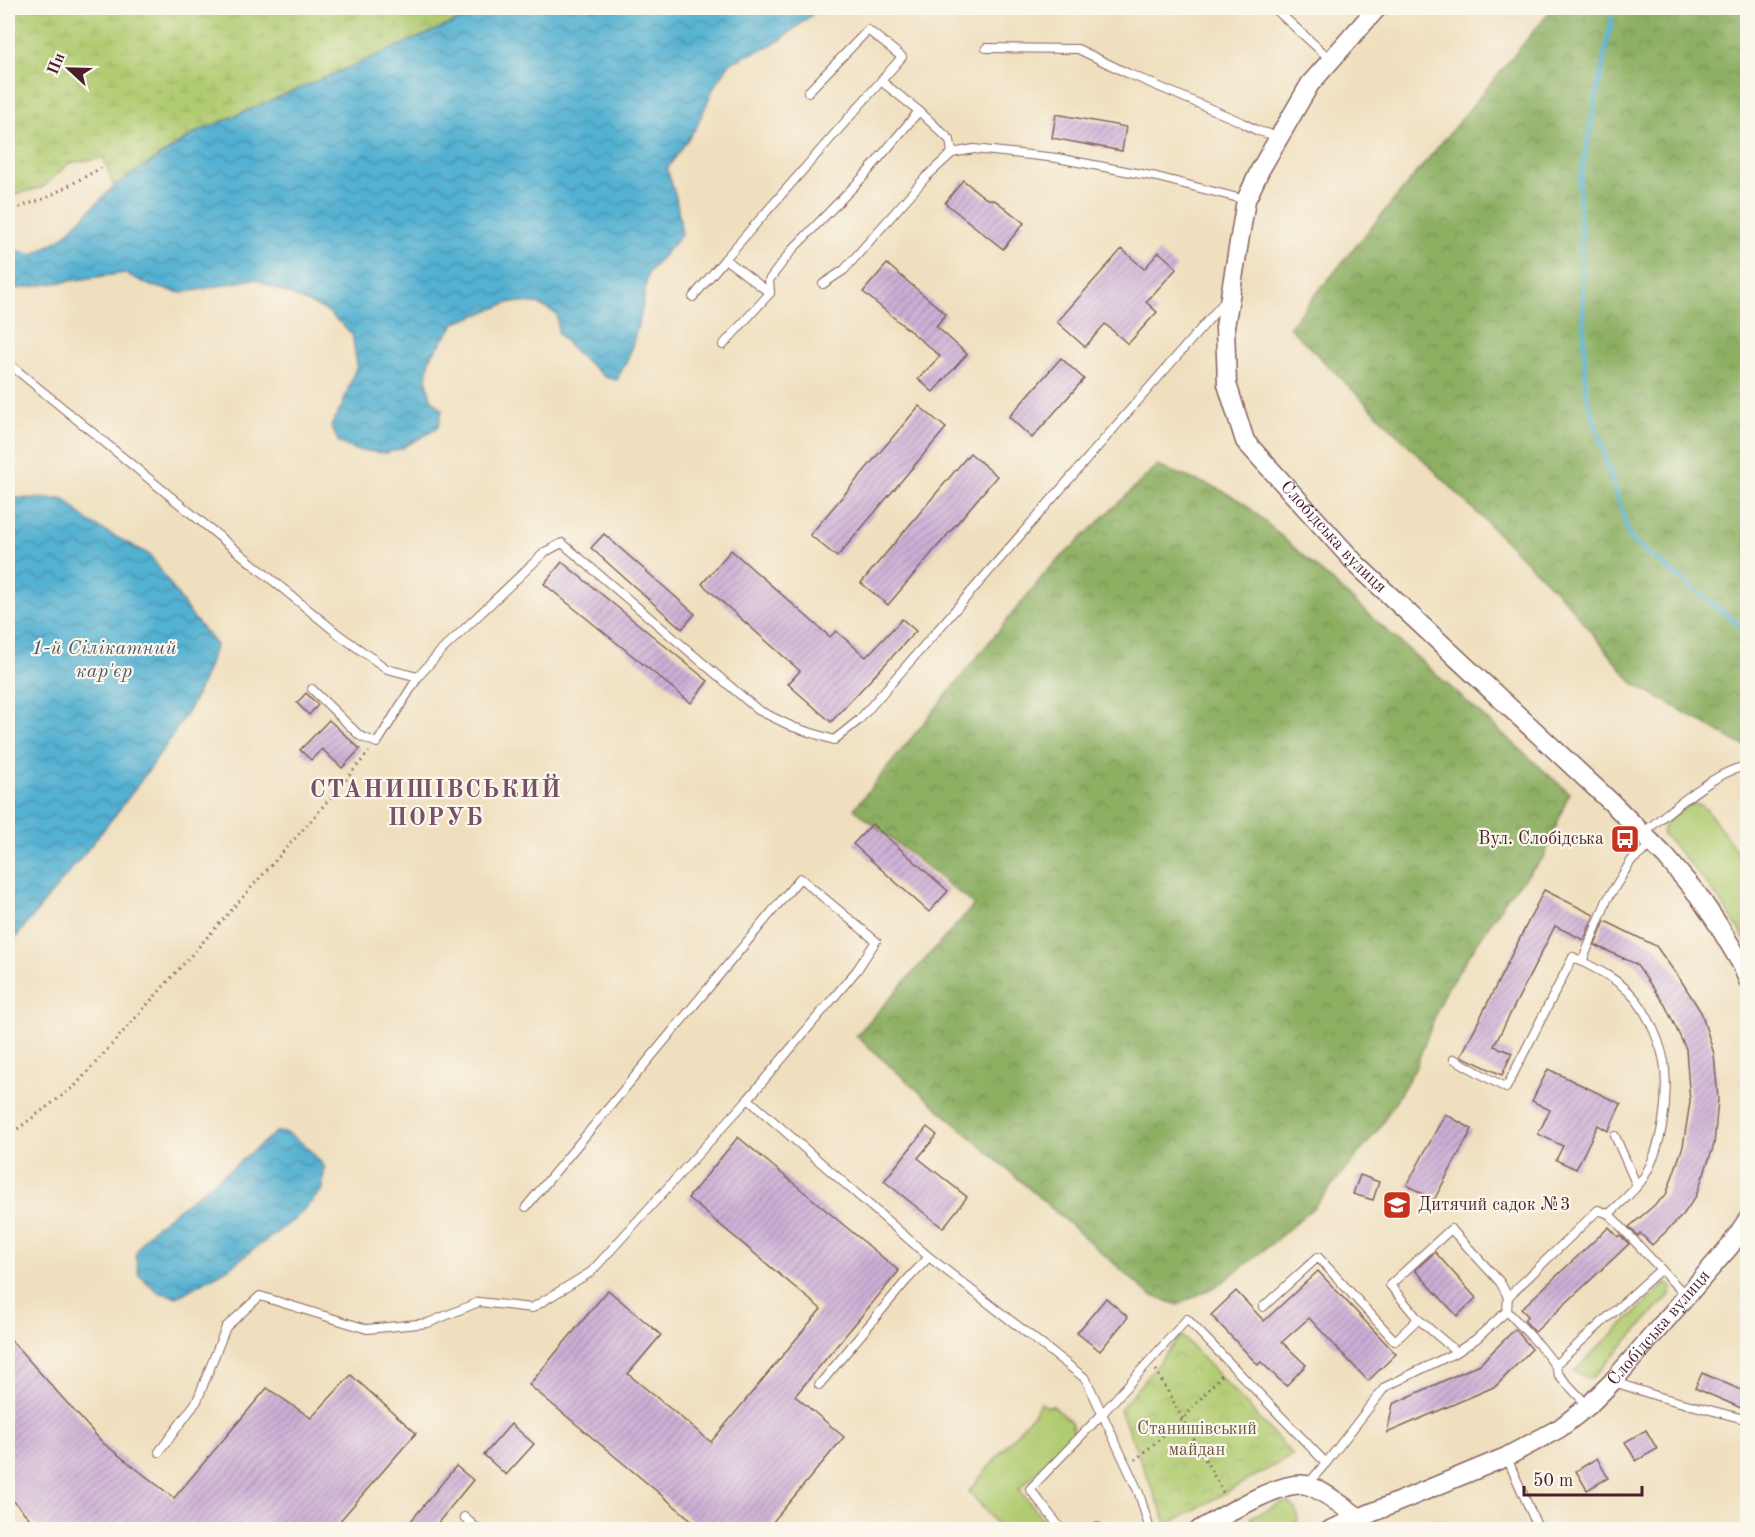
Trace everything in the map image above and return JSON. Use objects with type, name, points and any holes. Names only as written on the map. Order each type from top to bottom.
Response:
[{"type":"street","name":"Слобідська вулиця","points":[[1377,8],[1310,84],[1260,170],[1246,200],[1225,327],[1227,384],[1245,441],[1357,565],[1648,839],[1698,895],[1718,923],[1741,963],[1748,981]]},
{"type":"street","name":"Слобідська вулиця","points":[[1506,1457],[1560,1428],[1588,1406],[1687,1297],[1730,1246],[1748,1219]]},
{"type":"street","points":[[1330,1530],[1506,1457]]},
{"type":"street","points":[[1199,1530],[1265,1494],[1292,1486],[1307,1485],[1358,1517]]},
{"type":"lane","points":[[1274,8],[1331,60]]},
{"type":"lane","points":[[693,297],[902,57],[868,30],[808,92]]},
{"type":"lane","points":[[986,48],[1078,49],[1258,131],[1280,137]]},
{"type":"lane","points":[[880,81],[919,111],[950,140],[952,153]]},
{"type":"lane","points":[[723,345],[770,293],[769,280],[792,250],[865,175],[919,111]]},
{"type":"lane","points":[[823,284],[844,270],[926,177],[952,153],[974,149],[1057,158],[1157,177],[1246,200]]},
{"type":"lane","points":[[725,258],[770,293]]},
{"type":"lane","points":[[312,689],[360,736],[377,743],[418,677],[440,652],[545,552],[562,543],[758,710],[793,727],[834,740],[859,720],[1230,295]]},
{"type":"lane","points":[[8,363],[338,633],[387,669],[418,677]]},
{"type":"lane","points":[[1582,962],[1606,900],[1648,839],[1713,779],[1740,766],[1748,767]]},
{"type":"lane","points":[[159,1452],[197,1401],[226,1327],[260,1296],[367,1329],[428,1323],[479,1302],[532,1308],[591,1272],[748,1099],[857,970],[876,941],[800,878],[526,1207]]},
{"type":"lane","points":[[1454,1059],[1506,1088],[1573,957],[1615,980],[1634,996],[1645,1012],[1657,1038],[1665,1068],[1664,1106],[1659,1138],[1650,1164],[1637,1186],[1610,1214]]},
{"type":"lane","points":[[748,1099],[929,1257],[1086,1379],[1139,1493],[1150,1530]]},
{"type":"lane","points":[[1615,1136],[1637,1186]]},
{"type":"lane","points":[[1508,1297],[1598,1210],[1610,1214],[1687,1297]]},
{"type":"lane","points":[[1307,1485],[1385,1387],[1456,1352],[1476,1339],[1507,1311],[1508,1297],[1500,1282],[1451,1229],[1390,1285],[1418,1319],[1456,1352]]},
{"type":"lane","points":[[819,1385],[906,1281],[929,1257]]},
{"type":"lane","points":[[1263,1307],[1318,1257],[1395,1341],[1418,1319]]},
{"type":"lane","points":[[1555,1365],[1661,1269]]},
{"type":"lane","points":[[1507,1311],[1541,1347],[1555,1365],[1558,1374],[1588,1406]]},
{"type":"lane","points":[[1062,1530],[1030,1490],[1102,1414],[1187,1318],[1326,1463]]},
{"type":"lane","points":[[1613,1381],[1660,1397],[1748,1420]]},
{"type":"lane","points":[[1506,1457],[1539,1530]]},
{"type":"lane","points":[[464,1517],[479,1530]]},
{"type":"lane","points":[[1096,1530],[1098,1527],[1105,1530]]},
{"type":"path","points":[[8,211],[46,198],[101,168]]},
{"type":"path","points":[[8,1136],[75,1086],[377,743]]},
{"type":"path","points":[[1150,1360],[1233,1510]]},
{"type":"path","points":[[1126,1467],[1183,1419],[1231,1364]]},
{"type":"green space","points":[[8,8],[488,8],[197,132],[114,186],[104,158],[69,163],[43,187],[8,196]]},
{"type":"green space","points":[[1553,8],[1747,8],[1747,748],[1633,683],[1565,600],[1289,327]]},
{"type":"green space","points":[[1157,466],[1219,489],[1244,503],[1569,793],[1544,857],[1508,896],[1443,995],[1415,1069],[1378,1130],[1314,1207],[1220,1284],[1178,1305],[1150,1295],[856,1036],[974,905],[854,809],[1047,571]]},
{"type":"green space","points":[[1691,804],[1701,805],[1706,809],[1747,865],[1747,944],[1730,914],[1662,833],[1669,820]]},
{"type":"green space","points":[[1666,1283],[1672,1288],[1670,1295],[1594,1376],[1589,1379],[1574,1371]]},
{"type":"green space","name":"Станишівський майдан","points":[[1181,1335],[1293,1455],[1167,1525],[1120,1410]]},
{"type":"green space","points":[[1041,1402],[1048,1407],[1052,1405],[1071,1422],[1075,1437],[1019,1489],[1050,1529],[1001,1529],[969,1491]]},
{"type":"green space","points":[[1285,1502],[1290,1503],[1297,1511],[1298,1520],[1293,1528],[1257,1529],[1250,1517]]},
{"type":"water","points":[[488,8],[853,8],[815,12],[779,41],[730,63],[713,89],[697,126],[667,169],[676,198],[682,234],[648,273],[641,315],[629,356],[617,380],[605,377],[575,352],[558,333],[557,314],[536,303],[511,302],[455,323],[430,358],[426,378],[431,399],[442,409],[439,425],[435,430],[400,449],[385,453],[356,450],[339,443],[331,426],[342,406],[357,365],[352,334],[327,311],[255,279],[182,293],[151,286],[125,273],[8,290],[8,248],[33,255],[62,238],[114,186],[197,132]]},
{"type":"water","name":"1-й Сілікатний кар'єр","points":[[8,498],[64,499],[90,523],[150,555],[191,615],[216,645],[194,700],[152,765],[106,827],[8,947]]},
{"type":"water","points":[[276,1132],[287,1133],[306,1146],[324,1166],[323,1189],[295,1219],[227,1269],[177,1297],[158,1292],[139,1275],[135,1255],[143,1240],[155,1227]]},
{"type":"building","points":[[1056,114],[1126,127],[1122,151],[1052,138]]},
{"type":"building","points":[[963,180],[985,198],[996,201],[1024,223],[1003,249],[945,203]]},
{"type":"building","points":[[1122,249],[1144,269],[1159,252],[1177,268],[1146,302],[1157,312],[1128,344],[1105,324],[1085,347],[1057,322]]},
{"type":"building","points":[[887,264],[946,314],[936,326],[967,354],[933,392],[918,379],[940,356],[863,292]]},
{"type":"building","points":[[1061,358],[1084,379],[1032,438],[1009,417]]},
{"type":"building","points":[[919,406],[946,428],[837,557],[810,535]]},
{"type":"building","points":[[970,453],[997,476],[888,605],[861,583]]},
{"type":"building","points":[[604,534],[695,614],[682,629],[591,548]]},
{"type":"building","points":[[731,550],[830,637],[836,631],[866,657],[902,619],[916,631],[831,722],[788,684],[800,671],[702,584]]},
{"type":"building","points":[[562,562],[708,681],[691,703],[544,584]]},
{"type":"building","points":[[306,693],[318,705],[309,715],[297,703]]},
{"type":"building","points":[[329,720],[360,749],[342,768],[322,749],[311,760],[300,750]]},
{"type":"building","points":[[872,824],[948,891],[929,912],[853,844]]},
{"type":"building","points":[[1544,890],[1594,915],[1584,940],[1555,926],[1494,1046],[1512,1053],[1502,1075],[1461,1056]]},
{"type":"building","points":[[1605,921],[1656,946],[1701,1012],[1714,1054],[1718,1099],[1714,1145],[1696,1196],[1683,1215],[1652,1245],[1640,1233],[1638,1236],[1629,1227],[1666,1195],[1683,1146],[1690,1102],[1686,1049],[1665,1005],[1636,964],[1595,945]]},
{"type":"building","points":[[1548,1069],[1621,1104],[1608,1131],[1598,1125],[1576,1169],[1556,1160],[1563,1146],[1538,1134],[1550,1110],[1532,1101]]},
{"type":"building","name":"Дитячий садок №3","points":[[1445,1114],[1472,1129],[1434,1200],[1407,1185]]},
{"type":"building","points":[[927,1127],[937,1135],[918,1158],[967,1197],[943,1228],[884,1181]]},
{"type":"building","points":[[738,1137],[899,1271],[795,1396],[844,1437],[766,1530],[701,1528],[529,1385],[608,1290],[661,1335],[628,1374],[711,1442],[821,1309],[688,1198]]},
{"type":"building","points":[[1360,1175],[1379,1182],[1373,1200],[1353,1194]]},
{"type":"building","points":[[1609,1227],[1629,1244],[1535,1332],[1524,1320],[1528,1316],[1521,1309]]},
{"type":"building","points":[[1435,1252],[1476,1298],[1457,1316],[1415,1270]]},
{"type":"building","points":[[1318,1271],[1396,1354],[1368,1381],[1309,1318],[1282,1342],[1306,1365],[1286,1386],[1261,1362],[1258,1365],[1211,1315],[1236,1291],[1264,1321]]},
{"type":"building","points":[[1106,1298],[1128,1317],[1100,1351],[1077,1333]]},
{"type":"building","points":[[1515,1329],[1532,1349],[1496,1386],[1387,1433],[1393,1404],[1480,1364]]},
{"type":"building","points":[[8,1337],[103,1443],[174,1498],[267,1388],[311,1418],[351,1375],[416,1433],[332,1530],[40,1530],[8,1495]]},
{"type":"building","points":[[1702,1373],[1748,1393],[1748,1411],[1695,1388]]},
{"type":"building","points":[[511,1424],[534,1444],[506,1475],[484,1455]]},
{"type":"building","points":[[1646,1430],[1657,1449],[1636,1461],[1625,1442]]},
{"type":"building","points":[[1597,1458],[1608,1478],[1587,1490],[1576,1471]]},
{"type":"building","points":[[456,1466],[473,1480],[432,1530],[420,1530],[411,1521]]},
{"type":"waterway","points":[[1612,18],[1579,185],[1586,393],[1630,539],[1748,632]]},
{"type":"place","name":"Вул. Слобідська","points":[[1625,839]]},
{"type":"place","name":"Дитячий садок №3","points":[[1397,1205]]},
{"type":"district","name":"СТАНИШІВСЬКИЙ ПОРУБ","points":[[436,805]]}]
